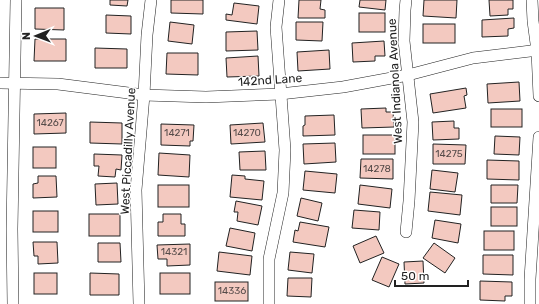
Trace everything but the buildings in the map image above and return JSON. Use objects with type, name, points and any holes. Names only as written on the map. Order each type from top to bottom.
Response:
[{"type":"street","points":[[14,304],[12,229],[16,0]]},
{"type":"street","name":"West Piccadilly Avenue","points":[[139,304],[136,190],[151,0]]},
{"type":"street","points":[[269,304],[269,259],[283,193],[285,150],[276,27],[279,0]]},
{"type":"street","name":"West Indianola Avenue","points":[[406,0],[404,41],[413,122],[406,232]]},
{"type":"street","points":[[532,0],[533,21],[538,50],[539,96]]},
{"type":"street","name":"142nd Lane","points":[[0,83],[58,84],[144,95],[206,97],[280,94],[343,87],[408,75],[473,58],[538,50]]},
{"type":"street","points":[[530,304],[530,279],[539,137]]}]
